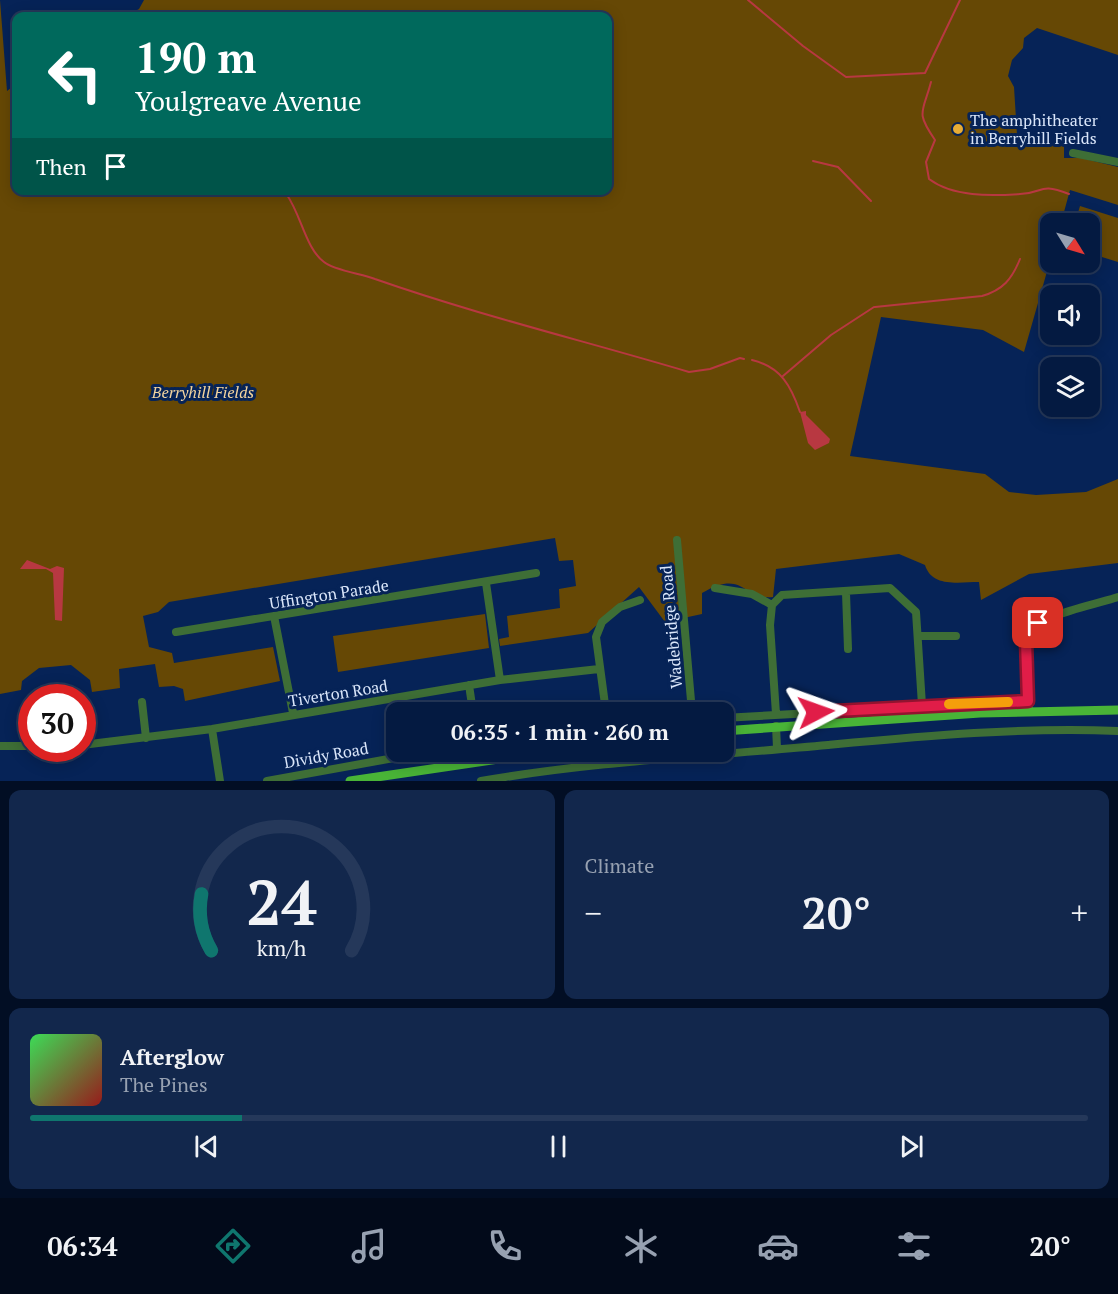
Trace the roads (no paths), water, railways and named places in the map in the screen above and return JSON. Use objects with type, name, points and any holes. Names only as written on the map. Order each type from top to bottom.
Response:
[{"type":"main road","points":[[734,731],[776,726],[873,722],[1029,706],[1118,710]]},
{"type":"main road","name":"Dividy Road","points":[[350,781],[478,762]]},
{"type":"street","points":[[1073,153],[1118,162]]},
{"type":"street","name":"Wadebridge Road","points":[[677,540],[691,702]]},
{"type":"street","name":"Uffington Parade","points":[[176,632],[536,573]]},
{"type":"street","points":[[486,583],[500,681]]},
{"type":"street","points":[[715,588],[753,594],[772,605]]},
{"type":"street","points":[[776,714],[770,625],[772,605],[782,595],[846,593],[890,588],[914,607],[919,636],[922,705]]},
{"type":"street","points":[[846,593],[848,649]]},
{"type":"street","points":[[734,717],[922,705],[1029,706],[1026,641],[1032,627],[1047,619],[1118,597]]},
{"type":"street","points":[[604,702],[596,637],[602,622],[620,607],[639,600]]},
{"type":"street","points":[[274,616],[293,713]]},
{"type":"street","points":[[919,636],[956,636]]},
{"type":"street","name":"Tiverton Road","points":[[96,743],[213,729],[293,713],[469,685],[599,669]]},
{"type":"street","points":[[469,685],[472,702]]},
{"type":"street","points":[[142,702],[146,738]]},
{"type":"street","points":[[776,726],[777,748]]},
{"type":"street","points":[[213,729],[220,781]]},
{"type":"street","points":[[481,781],[610,762],[777,748],[1050,729],[1118,731]]},
{"type":"street","points":[[0,746],[18,746]]},
{"type":"street","name":"Dividy Road","points":[[267,781],[386,759]]},
{"type":"waterway","points":[[748,0],[803,46],[846,77],[925,73]]},
{"type":"waterway","points":[[925,73],[960,0]]},
{"type":"waterway","points":[[931,82],[922,112],[925,123],[935,140],[926,162],[929,179],[949,189],[972,194],[1020,194],[1046,188],[1069,194]]},
{"type":"waterway","points":[[813,161],[838,167],[871,201]]},
{"type":"waterway","points":[[199,196],[245,195]]},
{"type":"waterway","points":[[287,195],[313,249],[328,265],[492,316],[689,372],[710,369],[740,358],[744,359]]},
{"type":"waterway","points":[[875,307],[982,296],[1006,283],[1020,259]]},
{"type":"waterway","points":[[783,376],[831,335],[874,307]]},
{"type":"waterway","points":[[752,360],[770,367],[784,379],[800,412]]},
{"type":"place","name":"The amphitheater in Berryhill Fields","points":[[958,129]]},
{"type":"park label","name":"Berryhill Fields","points":[[203,392]]}]
